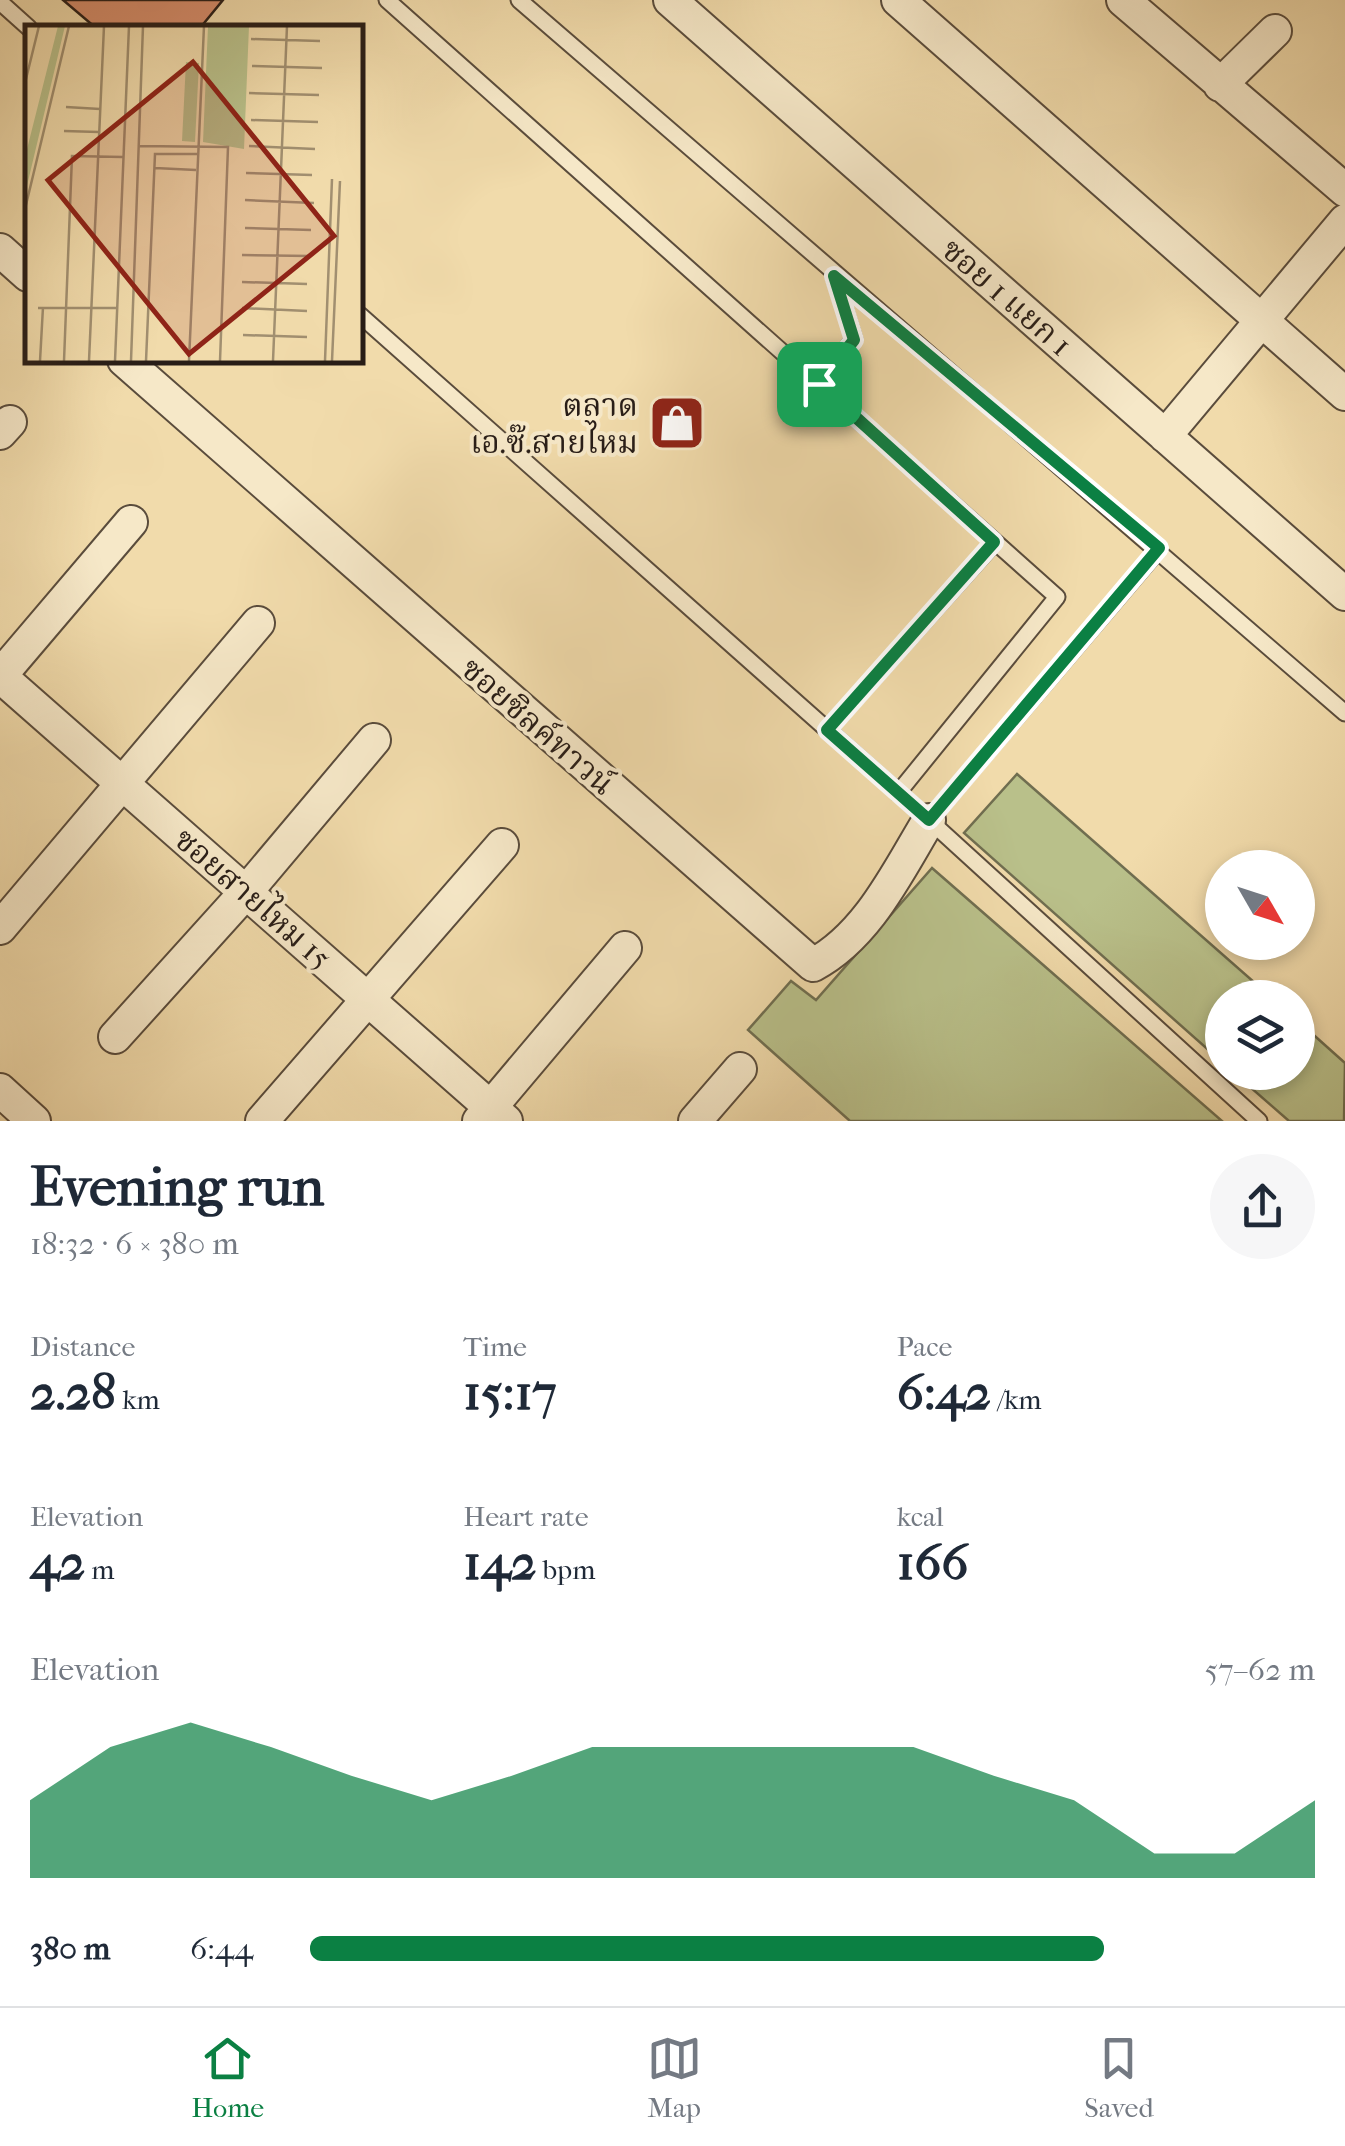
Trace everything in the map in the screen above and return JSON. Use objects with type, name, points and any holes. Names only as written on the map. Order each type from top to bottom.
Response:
[{"type":"street","name":"ซอย 1 แยก 1","points":[[670,0],[1345,594]]},
{"type":"street","points":[[898,0],[1345,394]]},
{"type":"street","points":[[1123,0],[1345,190]]},
{"type":"street","points":[[1220,85],[1274,32]]},
{"type":"street","points":[[1165,436],[1345,221]]},
{"type":"street","points":[[0,250],[25,271]]},
{"type":"street","name":"ซอยซิลค์ทาวน์","points":[[126,362],[813,965],[835,954],[879,902],[929,820]]},
{"type":"street","points":[[0,676],[131,522]]},
{"type":"street","points":[[0,928],[258,624]]},
{"type":"street","name":"ซอยสายไหม 15","points":[[0,676],[368,1000],[492,1116]]},
{"type":"street","points":[[115,1037],[246,892],[374,740]]},
{"type":"street","points":[[262,1121],[502,845]]},
{"type":"street","points":[[492,1116],[625,948]]},
{"type":"street","points":[[695,1121],[740,1069]]},
{"type":"street","points":[[0,1090],[34,1121]]},
{"type":"lane","points":[[388,0],[1056,597],[898,793]]},
{"type":"lane","points":[[519,0],[834,276],[1159,548],[1345,712]]},
{"type":"lane","points":[[0,2],[26,25]]},
{"type":"lane","points":[[819,384],[854,340],[834,276]]},
{"type":"lane","points":[[362,317],[929,820],[1258,1121]]},
{"type":"lane","points":[[827,730],[994,542]]},
{"type":"lane","points":[[929,820],[1159,548]]},
{"type":"green space","points":[[1017,774],[1205,939],[1205,960],[1229,960],[1252,980],[1205,980],[1205,1047],[964,833]]},
{"type":"green space","points":[[932,868],[1222,1121],[850,1121],[748,1030],[791,981],[816,1000]]},
{"type":"green space","points":[[1315,1036],[1345,1063],[1344,1121],[1289,1121],[1253,1090],[1315,1090]]},
{"type":"building","points":[[63,0],[223,0],[202,25],[92,25]]},
{"type":"place","name":"ตลาด เอ.ซ๊.สายไหม","points":[[677,423]]},
{"type":"route","points":[[834,276],[1159,548],[929,820],[827,730],[994,542],[819,384],[854,340],[834,276]]}]
